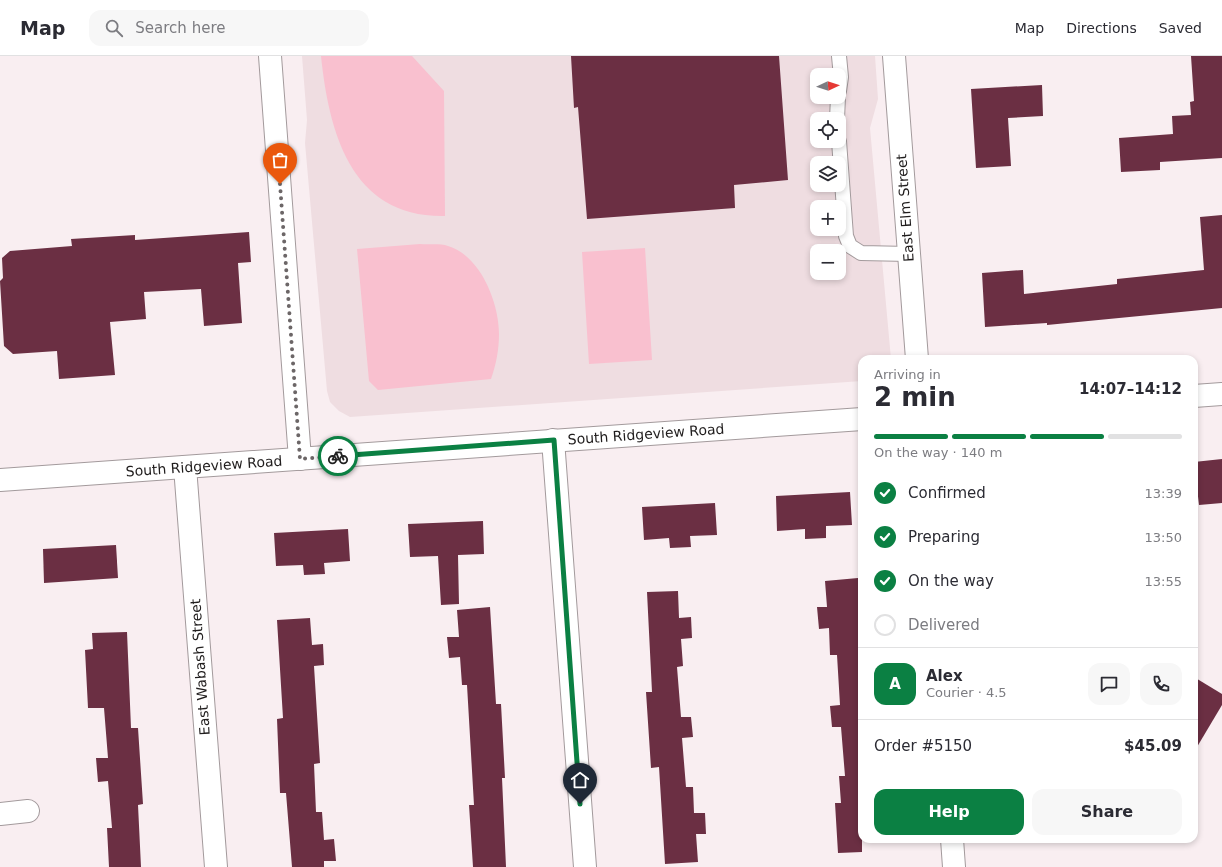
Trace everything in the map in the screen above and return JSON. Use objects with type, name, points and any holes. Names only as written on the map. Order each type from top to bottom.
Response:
[{"type":"street","points":[[270,56],[300,459]]},
{"type":"street","name":"East Elm Street","points":[[894,56],[917,355]]},
{"type":"street","points":[[1198,396],[1222,394]]},
{"type":"street","name":"South Ridgeview Road","points":[[0,480],[858,419]]},
{"type":"street","points":[[554,440],[585,867]]},
{"type":"street","name":"East Wabash Street","points":[[185,467],[216,867]]},
{"type":"street","points":[[0,814],[28,812]]},
{"type":"street","points":[[952,843],[954,867]]},
{"type":"lane","points":[[839,56],[840,68]]},
{"type":"lane","points":[[840,148],[846,236],[850,246],[861,253],[909,254]]},
{"type":"shaded area","points":[[302,56],[875,56],[878,99],[870,128],[891,355],[858,355],[858,381],[350,417],[339,411],[330,402],[327,391],[305,143],[307,120]]},
{"type":"shaded area","points":[[321,56],[412,56],[444,91],[445,216],[413,213],[387,203],[367,187],[351,166],[339,141],[331,114]]},
{"type":"shaded area","points":[[420,244],[445,245],[460,251],[479,270],[486,282],[496,309],[499,334],[497,357],[491,379],[378,390],[369,381],[357,249]]},
{"type":"shaded area","points":[[645,248],[652,360],[589,364],[582,252]]},
{"type":"building","points":[[571,56],[779,56],[788,180],[734,185],[735,208],[587,219],[578,107],[574,108]]},
{"type":"building","points":[[1191,56],[1222,56],[1222,158],[1160,162],[1160,170],[1121,172],[1119,138],[1173,134],[1172,116],[1191,115],[1190,102],[1194,101]]},
{"type":"building","points":[[1042,85],[1043,116],[1008,118],[1011,166],[976,168],[971,89]]},
{"type":"building","points":[[1222,215],[1222,308],[1047,325],[1047,323],[985,327],[982,273],[1023,270],[1024,294],[1117,284],[1117,279],[1204,270],[1200,217]]},
{"type":"building","points":[[249,232],[251,262],[238,263],[242,323],[204,326],[201,289],[144,292],[146,319],[110,322],[115,375],[59,379],[57,351],[13,354],[4,346],[0,281],[3,278],[2,258],[10,251],[72,246],[71,239],[135,235],[135,240]]},
{"type":"building","points":[[1222,459],[1222,503],[1199,505],[1198,462]]},
{"type":"building","points":[[850,492],[852,525],[826,526],[826,538],[805,539],[805,529],[777,531],[776,496]]},
{"type":"building","points":[[715,503],[717,535],[690,536],[691,547],[670,548],[669,538],[644,540],[642,507]]},
{"type":"building","points":[[483,521],[484,554],[458,555],[459,604],[441,605],[438,556],[410,557],[408,524]]},
{"type":"building","points":[[348,529],[350,561],[324,563],[325,574],[304,575],[303,565],[276,566],[274,533]]},
{"type":"building","points":[[116,545],[118,578],[44,583],[43,549]]},
{"type":"building","points":[[858,578],[858,843],[862,843],[862,852],[838,853],[835,803],[841,803],[839,776],[845,776],[841,727],[832,727],[830,706],[840,705],[837,655],[830,655],[829,628],[819,629],[817,607],[827,607],[825,581]]},
{"type":"building","points":[[678,591],[679,618],[691,617],[692,638],[681,639],[683,666],[677,667],[681,717],[691,717],[693,737],[682,738],[686,787],[693,787],[694,813],[705,813],[706,834],[696,834],[698,862],[665,864],[659,767],[651,768],[646,692],[652,692],[647,592]]},
{"type":"building","points":[[490,607],[496,704],[501,704],[505,778],[502,778],[506,867],[473,867],[469,805],[474,805],[467,685],[462,685],[460,657],[449,658],[447,637],[459,637],[457,610]]},
{"type":"building","points":[[310,618],[312,645],[323,644],[324,665],[314,666],[320,763],[314,764],[316,812],[322,812],[324,840],[334,839],[336,861],[324,861],[324,867],[292,867],[286,793],[280,793],[277,719],[283,718],[277,620]]},
{"type":"building","points":[[127,632],[131,728],[138,728],[143,804],[138,805],[141,867],[109,867],[107,828],[112,828],[108,781],[98,782],[96,758],[108,758],[104,708],[88,708],[85,650],[93,649],[92,633]]},
{"type":"building","points":[[1198,679],[1222,694],[1222,705],[1198,745]]},
{"type":"way so far","points":[[280,184],[300,459],[338,456]]},
{"type":"route","points":[[338,456],[554,440],[580,804]]}]
